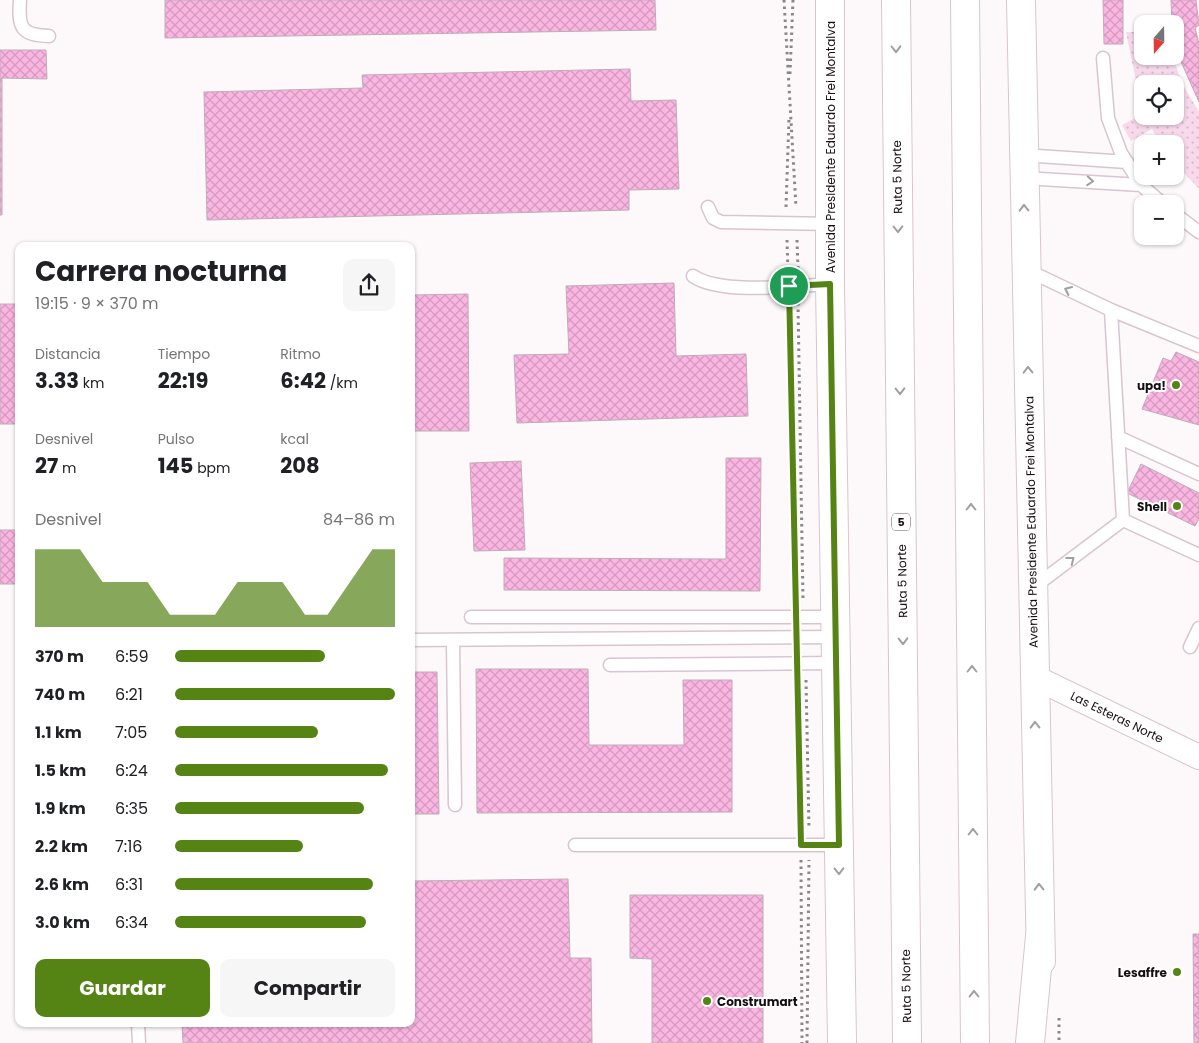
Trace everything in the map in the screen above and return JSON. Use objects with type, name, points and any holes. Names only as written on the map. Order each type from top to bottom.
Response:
[{"type":"main road","name":"Avenida Presidente Eduardo Frei Montalva","points":[[830,0],[830,284],[842,1043]]},
{"type":"main road","name":"Ruta 5 Norte","points":[[896,0],[907,1043]]},
{"type":"main road","points":[[965,0],[975,1043]]},
{"type":"main road","name":"Avenida Presidente Eduardo Frei Montalva","points":[[1021,0],[1025,270],[1043,1043]]},
{"type":"main road","points":[[1030,1043],[1040,936]]},
{"type":"street","name":"Las Esteras Norte","points":[[1034,677],[1199,757]]},
{"type":"lane","points":[[20,0],[18,17],[23,29],[30,35],[49,36]]},
{"type":"lane","points":[[1103,58],[1108,118],[1126,162],[1134,174]]},
{"type":"lane","points":[[1023,166],[1126,162]]},
{"type":"lane","points":[[1023,166],[1134,184]]},
{"type":"lane","points":[[1141,185],[1153,195]]},
{"type":"lane","points":[[708,207],[713,218],[721,222],[831,224]]},
{"type":"lane","points":[[1184,221],[1199,232]]},
{"type":"lane","points":[[1025,270],[1111,310],[1199,346]]},
{"type":"lane","points":[[693,276],[703,283],[734,287],[830,284]]},
{"type":"lane","points":[[1111,310],[1123,520]]},
{"type":"lane","points":[[1118,436],[1199,474]]},
{"type":"lane","points":[[1032,589],[1123,520]]},
{"type":"lane","points":[[1123,520],[1199,556]]},
{"type":"lane","points":[[471,617],[800,617],[837,639]]},
{"type":"lane","points":[[1190,647],[1199,628]]},
{"type":"lane","points":[[415,640],[837,639]]},
{"type":"lane","points":[[610,665],[801,663],[837,639]]},
{"type":"lane","points":[[453,640],[455,805]]},
{"type":"lane","points":[[575,845],[839,845]]},
{"type":"lane","points":[[138,1027],[139,1043]]},
{"type":"path","points":[[784,0],[790,97],[800,617]]},
{"type":"path","points":[[793,0],[790,97],[791,223],[794,286],[800,617]]},
{"type":"path","points":[[801,663],[807,1043]]},
{"type":"path","points":[[801,663],[805,845],[802,1043]]},
{"type":"shaded area","points":[[1126,32],[1134,32],[1134,65],[1175,65],[1179,75],[1135,75]]},
{"type":"shaded area","points":[[1184,87],[1199,112],[1199,189],[1184,173],[1184,135],[1156,135],[1152,129],[1142,135],[1134,135],[1134,139],[1131,141],[1122,125],[1134,118],[1134,125],[1184,125]]},
{"type":"building","points":[[165,0],[655,0],[656,30],[165,38]]},
{"type":"building","points":[[1103,0],[1123,0],[1123,44],[1104,44]]},
{"type":"building","points":[[1171,0],[1196,0],[1199,25],[1195,28],[1199,43],[1199,102],[1182,65],[1184,65],[1184,15],[1172,15]]},
{"type":"building","points":[[0,50],[46,50],[47,79],[2,78],[2,215],[0,215]]},
{"type":"building","points":[[630,69],[631,101],[676,100],[679,189],[629,190],[629,210],[207,220],[204,92],[363,88],[362,75]]},
{"type":"building","points":[[674,283],[676,356],[746,354],[748,416],[517,423],[514,355],[569,354],[566,286]]},
{"type":"building","points":[[468,294],[469,431],[415,431],[415,295]]},
{"type":"building","points":[[0,304],[15,304],[15,424],[0,424]]},
{"type":"building","name":"upa!","points":[[1176,352],[1199,362],[1199,425],[1142,409],[1163,358],[1171,361]]},
{"type":"building","points":[[726,458],[761,458],[760,591],[504,590],[504,558],[726,559]]},
{"type":"building","points":[[521,461],[525,550],[474,551],[470,463]]},
{"type":"building","name":"Shell","points":[[1141,464],[1199,493],[1199,519],[1195,526],[1127,493]]},
{"type":"building","points":[[0,530],[15,530],[15,584],[0,584]]},
{"type":"building","points":[[476,669],[588,669],[589,745],[684,745],[683,680],[732,680],[732,812],[477,813]]},
{"type":"building","points":[[415,672],[437,672],[439,814],[415,814]]},
{"type":"building","points":[[568,879],[570,958],[591,958],[592,1043],[183,1043],[182,1027],[415,1027],[415,881]]},
{"type":"building","name":"Construmart","points":[[630,895],[763,895],[763,1043],[652,1043],[652,959],[630,958]]},
{"type":"building","points":[[1193,934],[1199,934],[1199,1043],[1194,1043]]},
{"type":"place","name":"upa!","points":[[1176,385]]},
{"type":"place","name":"Shell","points":[[1177,506]]},
{"type":"place","name":"Lesaffre","points":[[1177,972]]},
{"type":"place","name":"Construmart","points":[[707,1001]]},
{"type":"route","points":[[830,284],[839,845],[801,845],[789,286],[830,284]]}]
